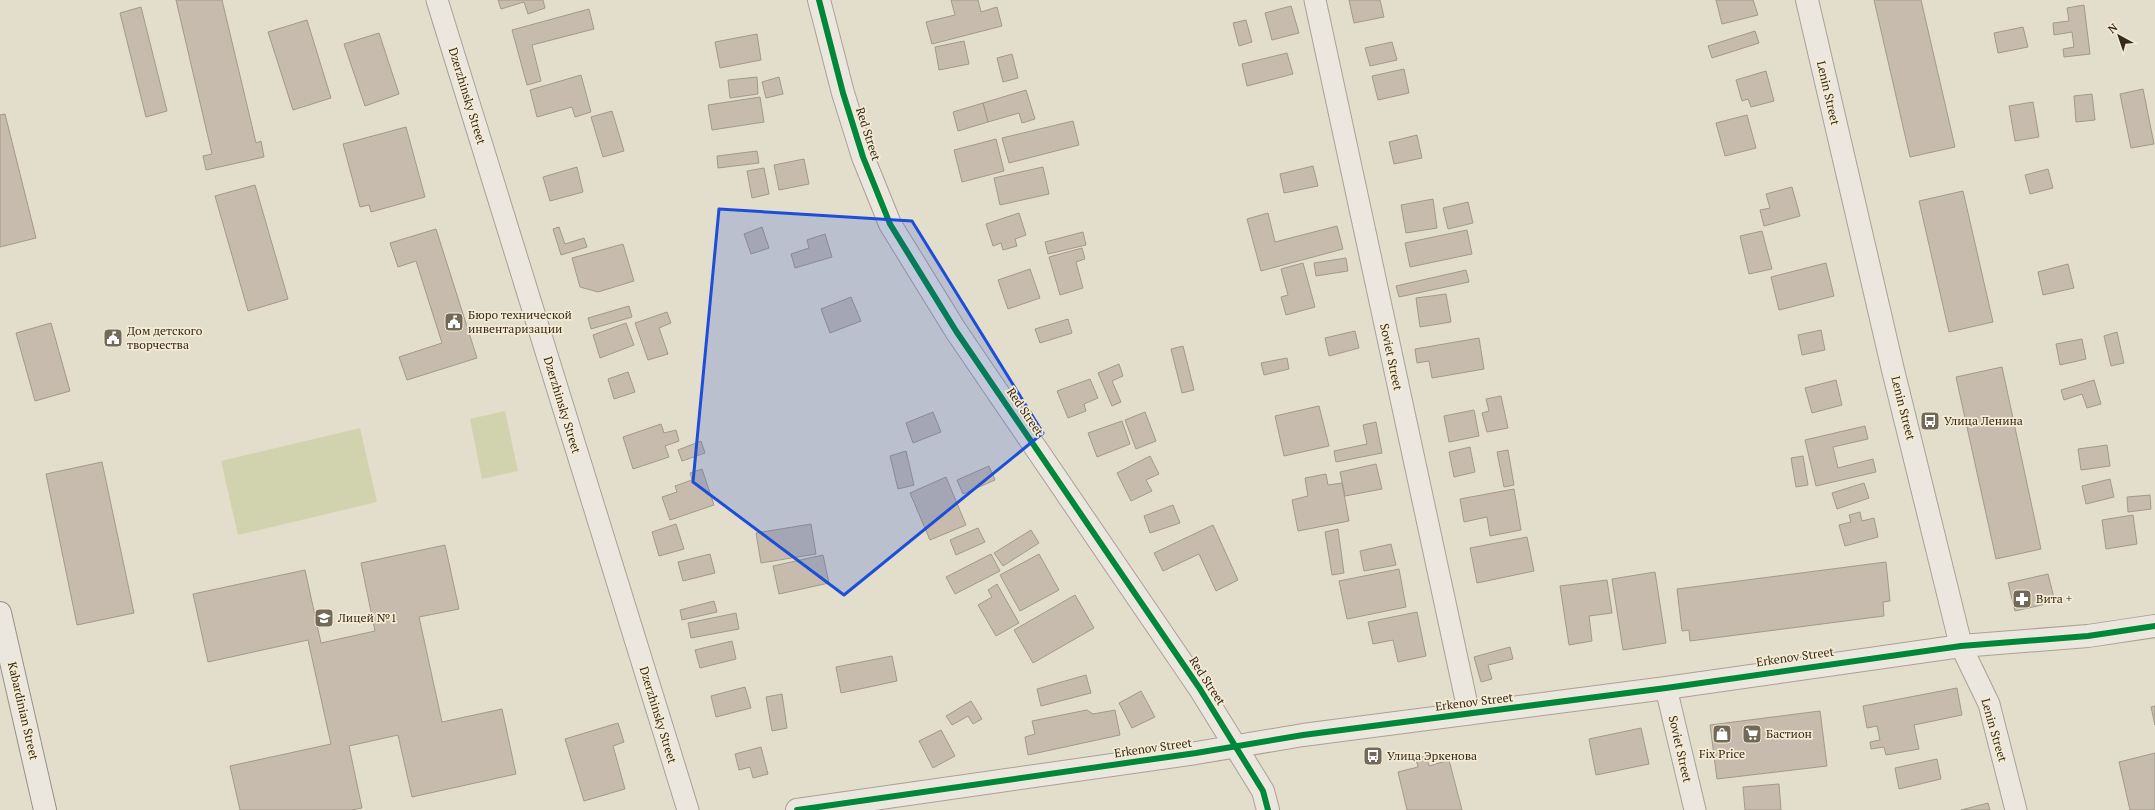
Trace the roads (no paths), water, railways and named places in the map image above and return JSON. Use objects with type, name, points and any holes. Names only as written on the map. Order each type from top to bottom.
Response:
[{"type":"street","name":"Dzerzhinsky Street","points":[[437,0],[688,810]]},
{"type":"street","name":"Red Street","points":[[819,0],[843,93],[861,150],[890,224],[956,332],[1200,689],[1234,747],[1263,791],[1268,810]]},
{"type":"street","name":"Soviet Street","points":[[1314,0],[1469,714]]},
{"type":"street","name":"Lenin Street","points":[[1807,0],[1893,370],[1961,646],[1990,704],[2016,810]]},
{"type":"street","name":"Kabardinian Street","points":[[0,613],[45,810]]},
{"type":"street","name":"Erkenov Street","points":[[797,810],[1234,747],[1303,735],[1666,688],[1961,646],[2088,636],[2155,626]]},
{"type":"street","name":"Soviet Street","points":[[1666,688],[1695,810]]},
{"type":"place","name":"Бюро технической инвентаризации","points":[[454,322]]},
{"type":"place","name":"Дом детского творчества","points":[[113,338]]},
{"type":"place","name":"Улица Ленина","points":[[1930,421]]},
{"type":"place","name":"Вита +","points":[[2022,599]]},
{"type":"place","name":"Лицей №1","points":[[324,618]]},
{"type":"place","name":"Fix Price","points":[[1722,734]]},
{"type":"place","name":"Бастион","points":[[1752,734]]},
{"type":"place","name":"Улица Эркенова","points":[[1373,756]]}]
